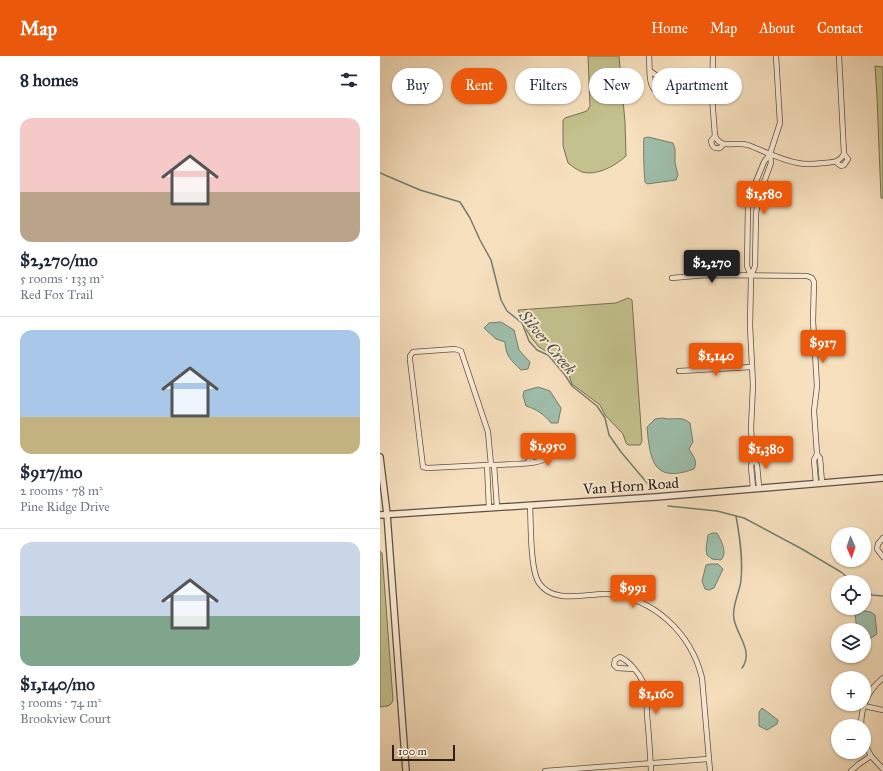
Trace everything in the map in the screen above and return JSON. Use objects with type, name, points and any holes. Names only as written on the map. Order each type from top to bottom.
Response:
[{"type":"street","points":[[650,56],[650,71]]},
{"type":"street","points":[[713,56],[712,97],[715,136],[717,141],[723,145],[746,145],[798,163],[808,164],[836,162],[841,159],[844,154],[839,56]]},
{"type":"street","points":[[751,276],[747,266],[750,196],[764,162],[770,154],[780,123],[776,56]]},
{"type":"street","points":[[715,136],[711,141],[713,147],[716,149],[723,145]]},
{"type":"street","points":[[753,488],[751,466],[753,458],[751,428],[753,385],[750,326],[751,276],[755,266],[756,213],[761,190],[771,163],[770,154]]},
{"type":"street","points":[[836,162],[841,166],[844,166],[848,159],[844,154]]},
{"type":"street","points":[[754,187],[761,190]]},
{"type":"street","points":[[672,278],[706,275],[807,276],[812,278],[814,282],[813,321],[817,386],[814,411],[817,454],[820,458],[819,483]]},
{"type":"street","points":[[497,507],[491,465],[488,432],[461,351],[455,349],[416,352],[411,354],[410,360],[421,462],[423,467],[491,465],[528,462]]},
{"type":"street","points":[[679,371],[752,367]]},
{"type":"street","points":[[380,457],[387,514],[406,771]]},
{"type":"street","points":[[753,458],[757,466],[759,487]]},
{"type":"street","points":[[489,508],[491,465]]},
{"type":"street","name":"Van Horn Road","points":[[380,515],[664,497],[759,487],[883,478]]},
{"type":"street","points":[[530,505],[534,573],[543,588],[550,593],[560,596],[605,594],[634,600],[672,623],[684,638],[695,656],[702,678],[710,771]]},
{"type":"street","points":[[883,538],[878,544],[877,549],[883,557]]},
{"type":"street","points":[[634,669],[639,674],[645,689],[651,771]]},
{"type":"street","points":[[871,691],[883,678]]},
{"type":"street","points":[[871,707],[883,710]]},
{"type":"street","points":[[871,756],[883,768]]},
{"type":"street","points":[[545,771],[580,770],[708,759]]},
{"type":"street","points":[[851,771],[866,759]]},
{"type":"shaded area","points":[[588,56],[619,56],[620,68],[589,68],[589,81]]},
{"type":"shaded area","points":[[875,66],[883,67],[883,198],[881,198]]},
{"type":"shaded area","points":[[590,104],[623,104],[625,122],[626,156],[606,169],[594,173],[582,172],[568,163],[563,146],[563,120],[587,111]]},
{"type":"shaded area","points":[[648,137],[673,143],[678,175],[676,180],[647,184],[645,182],[644,138]]},
{"type":"shaded area","points":[[628,298],[632,300],[642,441],[640,445],[628,445],[623,434],[605,415],[600,405],[572,384],[569,375],[549,353],[539,347],[533,340],[527,331],[518,310],[616,303]]},
{"type":"shaded area","points":[[501,322],[514,330],[519,350],[530,362],[528,369],[521,370],[508,355],[505,342],[496,339],[484,328],[489,323]]},
{"type":"shaded area","points":[[538,387],[550,391],[561,408],[558,423],[551,423],[540,412],[526,406],[523,396],[524,391]]},
{"type":"shaded area","points":[[655,419],[683,419],[690,423],[693,442],[689,449],[695,461],[694,469],[680,473],[670,473],[662,471],[656,466],[652,459],[647,427]]},
{"type":"shaded area","points":[[717,533],[723,546],[724,554],[721,560],[712,559],[707,555],[706,549],[708,535]]},
{"type":"shaded area","points":[[380,551],[382,553],[393,700],[390,705],[380,707]]},
{"type":"shaded area","points":[[718,564],[723,569],[714,588],[709,590],[705,589],[702,581],[706,565]]},
{"type":"shaded area","points":[[871,612],[875,615],[877,634],[871,638],[871,623],[856,623],[855,615],[871,615]]},
{"type":"shaded area","points":[[762,708],[778,720],[777,724],[767,730],[759,726],[759,712]]},
{"type":"waterway","name":"Silver Creek","points":[[380,173],[420,190],[460,202],[470,218],[491,260],[501,300],[507,311],[522,323],[529,341],[537,350],[548,355],[572,386],[597,406],[605,418],[609,435],[621,452],[653,490]]},
{"type":"waterway","name":"Silver Creek","points":[[668,506],[717,511],[744,518],[802,549],[845,575]]},
{"type":"waterway","points":[[736,516],[741,548],[742,572],[733,614],[746,650],[745,662],[742,668]]},
{"type":"waterway","name":"Silver Creek","points":[[871,594],[883,596]]}]
